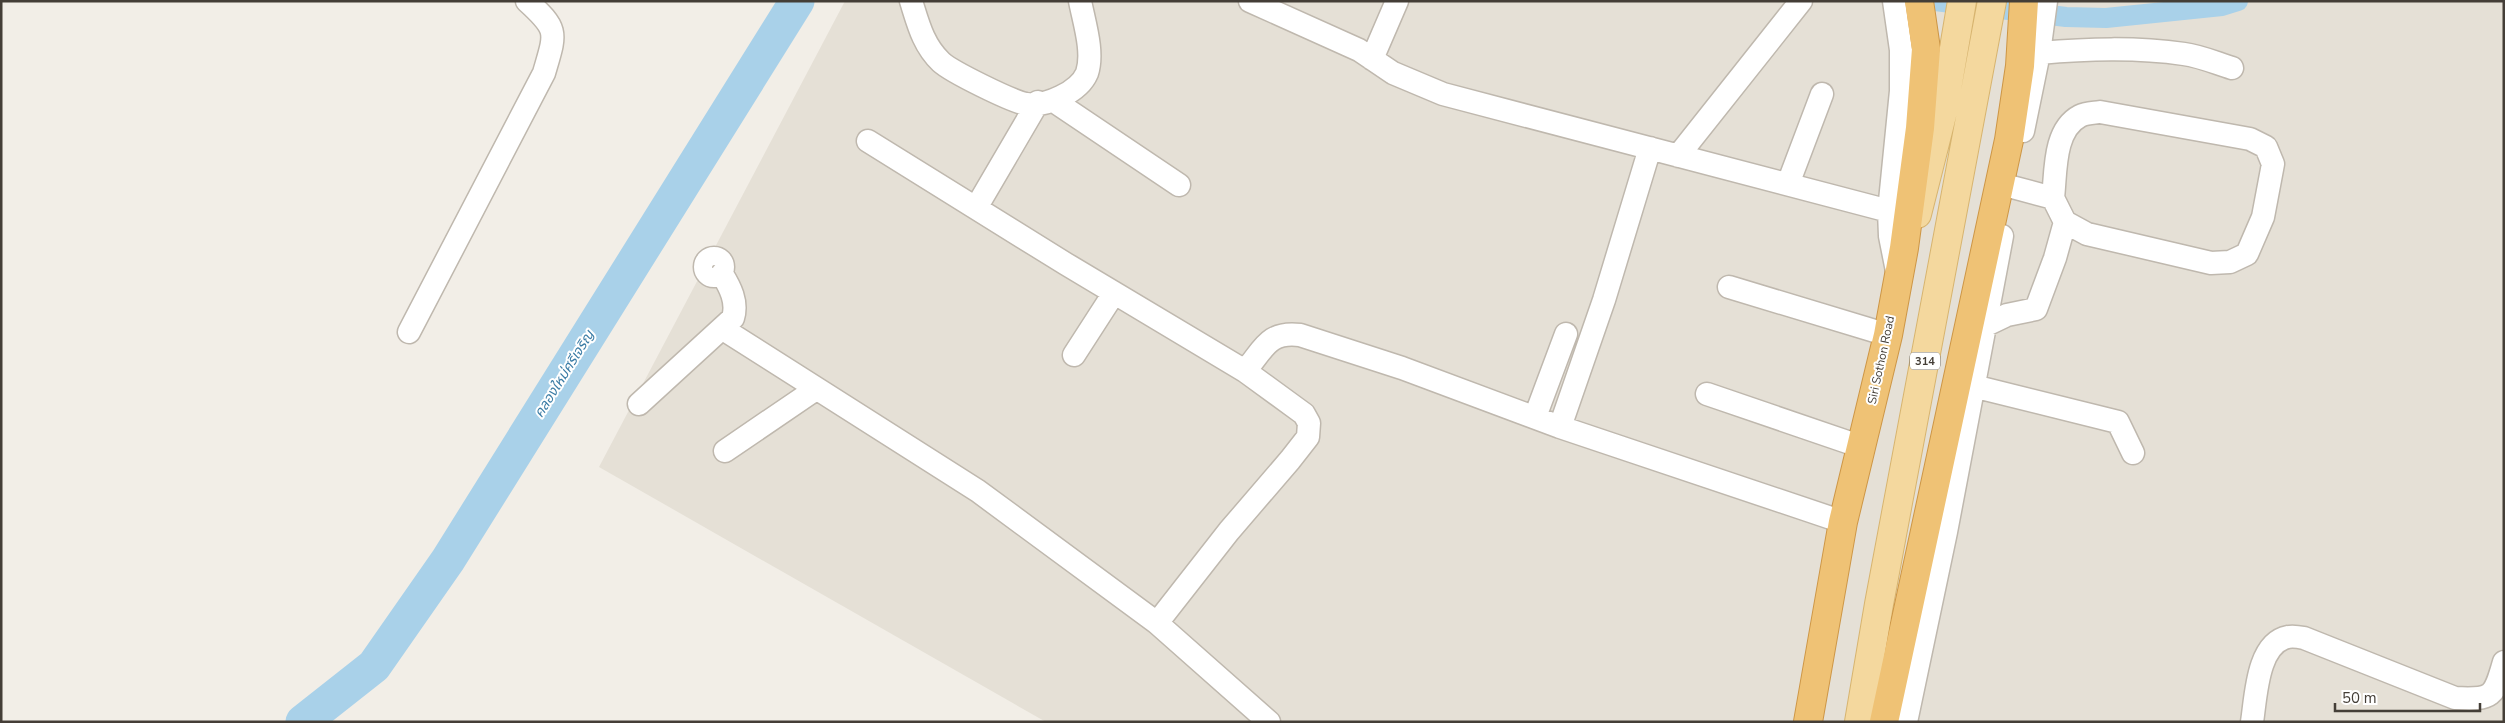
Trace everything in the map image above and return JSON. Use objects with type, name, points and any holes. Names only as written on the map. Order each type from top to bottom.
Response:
[{"type":"highway","points":[[1904,248],[1920,128],[1926,50],[1918,1]]},
{"type":"highway","points":[[1893,717],[2009,140],[2020,66],[2024,1]]},
{"type":"highway","name":"Siri Sothon Road","points":[[1808,722],[1843,522],[1888,335],[1904,248]]},
{"type":"main road","name":"Siri Sothon Road","points":[[1904,248],[1921,204],[1944,107],[1962,1]]},
{"type":"main road","name":"314","points":[[1859,722],[1879,604],[1992,1]]},
{"type":"street","points":[[409,332],[544,73],[554,37],[548,20],[526,1]]},
{"type":"street","points":[[911,1],[924,41],[942,62],[984,86],[1027,104],[1046,101],[1076,88],[1087,72],[1089,52],[1080,1]]},
{"type":"street","points":[[1250,1],[1359,50],[1393,73],[1443,94],[1889,211]]},
{"type":"street","points":[[1372,58],[1397,1]]},
{"type":"street","points":[[1678,156],[1802,1]]},
{"type":"street","points":[[1894,1],[1901,50],[1902,91],[1889,211],[1890,236],[1899,277]]},
{"type":"street","points":[[1893,717],[1946,532],[1984,326],[2038,53],[2046,1]]},
{"type":"street","points":[[2038,53],[2087,49],[2136,49],[2186,54],[2232,68]]},
{"type":"street","points":[[1788,184],[1822,94]]},
{"type":"street","points":[[1046,101],[1179,185]]},
{"type":"street","points":[[976,208],[1046,101]]},
{"type":"street","points":[[2100,112],[2250,139],[2266,147],[2272,164],[2263,217],[2254,239],[2247,254],[2230,262],[2211,263],[2087,234],[2065,222],[2053,198],[2059,146],[2070,124],[2082,115],[2100,112]]},
{"type":"street","points":[[868,141],[1114,293],[1245,371],[1304,414],[1309,423],[1308,436],[1290,460],[1229,531],[1157,623]]},
{"type":"street","points":[[1560,427],[1604,300],[1650,148]]},
{"type":"street","points":[[2012,187],[2053,198]]},
{"type":"street","points":[[1984,326],[2007,315],[2036,309],[2055,258],[2065,222]]},
{"type":"street","points":[[639,404],[733,318],[735,310],[734,298],[722,274]]},
{"type":"street","points":[[1729,287],[1888,335]]},
{"type":"street","points":[[1074,355],[1114,293]]},
{"type":"street","points":[[723,329],[978,492],[1157,623],[1269,722]]},
{"type":"street","points":[[1245,371],[1275,336],[1288,333],[1300,335],[1402,368],[1560,427],[1843,522]]},
{"type":"street","points":[[1534,417],[1566,334]]},
{"type":"street","points":[[1973,386],[2118,422],[2133,453]]},
{"type":"street","points":[[726,451],[816,389]]},
{"type":"street","points":[[1707,394],[1862,447]]},
{"type":"street","points":[[2252,722],[2262,666],[2268,651],[2277,641],[2289,637],[2304,638],[2455,698],[2475,699],[2500,692],[2504,662]]},
{"type":"shaded area","points":[[845,1],[2504,1],[2504,722],[1046,722],[599,467]]},
{"type":"waterway","name":"คลองใหม่ศรีเจริญ","points":[[303,722],[374,666],[448,560],[797,1]]},
{"type":"waterway","points":[[1935,1],[2066,17],[2106,18],[2222,6],[2238,1]]}]
